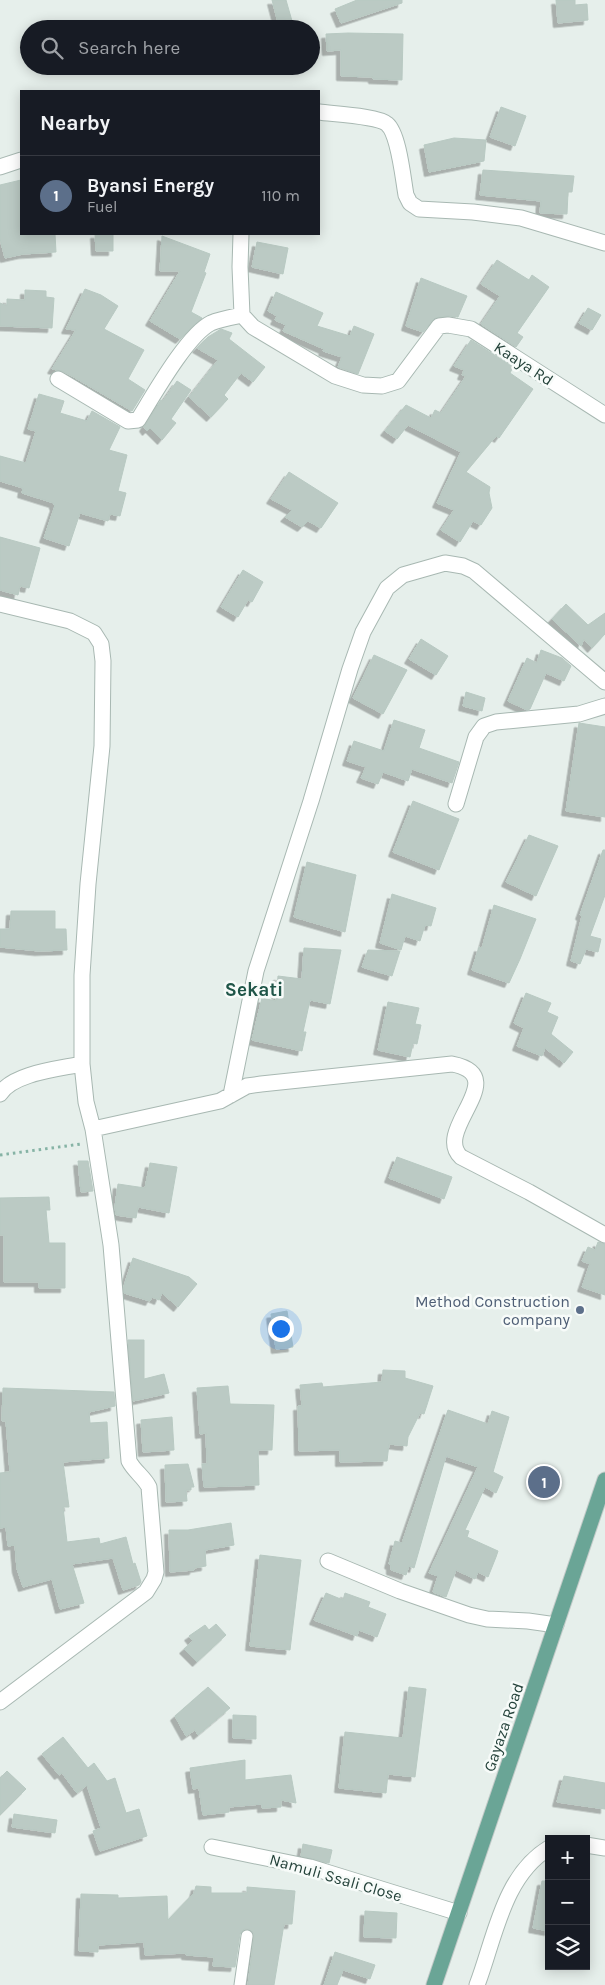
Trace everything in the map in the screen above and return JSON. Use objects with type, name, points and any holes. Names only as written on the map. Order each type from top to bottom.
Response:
[{"type":"main road","name":"Gayaza Road","points":[[434,1985],[605,1480]]},
{"type":"street","points":[[320,112],[378,120],[388,124],[394,135],[406,194],[410,203],[419,208],[520,218],[605,243]]},
{"type":"street","points":[[0,167],[20,160]]},
{"type":"street","points":[[58,379],[128,421],[138,420],[166,375],[196,337],[214,322],[242,315],[241,235]]},
{"type":"street","name":"Kaaya Rd","points":[[242,315],[252,328],[327,371],[350,382],[382,386],[398,381],[439,326],[458,325],[471,329],[605,415]]},
{"type":"street","points":[[231,1095],[256,970],[311,801],[350,669],[363,632],[387,588],[403,575],[434,565],[445,563],[463,566],[474,571],[605,682]]},
{"type":"street","points":[[0,604],[70,621],[94,633],[101,644],[103,661],[102,746],[88,884],[82,975],[82,1064],[86,1102],[111,1245],[128,1461],[149,1487],[156,1572],[146,1592],[0,1702]]},
{"type":"street","points":[[456,804],[476,737],[484,726],[496,722],[579,714],[605,706]]},
{"type":"street","points":[[0,1094],[4,1087],[21,1078],[82,1064]]},
{"type":"street","points":[[93,1136],[220,1100],[247,1086],[452,1064],[461,1066],[473,1074],[476,1082],[475,1092],[453,1141],[455,1152],[461,1158],[529,1192],[605,1236]]},
{"type":"street","points":[[328,1561],[400,1591],[469,1615],[487,1619],[528,1621],[556,1625]]},
{"type":"street","points":[[590,1846],[605,1848]]},
{"type":"street","name":"Namuli Ssali Close","points":[[212,1847],[310,1867],[459,1913]]},
{"type":"street","points":[[477,1985],[496,1928],[521,1872],[535,1856],[545,1850]]},
{"type":"lane","points":[[240,1985],[247,1936]]},
{"type":"path","points":[[0,1155],[93,1136]]},
{"type":"building","points":[[272,0],[286,0],[292,20],[277,20]]},
{"type":"building","points":[[357,0],[402,0],[402,3],[341,23],[335,9]]},
{"type":"building","points":[[556,0],[575,0],[575,5],[587,4],[588,20],[558,23]]},
{"type":"building","points":[[326,34],[403,34],[402,80],[341,76],[341,50],[327,51]]},
{"type":"building","points":[[501,107],[526,116],[515,146],[490,137]]},
{"type":"building","points":[[454,138],[486,140],[484,161],[429,172],[424,145]]},
{"type":"building","points":[[483,170],[574,176],[572,192],[568,192],[567,214],[540,213],[541,201],[480,195]]},
{"type":"building","points":[[20,180],[20,235],[55,235],[56,252],[23,254],[5,258],[0,239],[0,185]]},
{"type":"building","points":[[95,235],[113,235],[113,251],[96,251]]},
{"type":"building","points":[[162,236],[210,254],[204,272],[206,273],[191,312],[202,318],[180,339],[150,321],[180,271],[160,271]]},
{"type":"building","points":[[257,242],[288,248],[283,274],[252,267]]},
{"type":"building","points":[[497,260],[529,280],[532,275],[549,287],[517,333],[523,337],[516,347],[481,324],[500,296],[481,284]]},
{"type":"building","points":[[421,278],[467,296],[458,317],[435,318],[423,332],[406,326]]},
{"type":"building","points":[[85,289],[101,295],[118,306],[104,329],[144,350],[128,379],[145,390],[132,411],[72,376],[52,369],[76,330],[66,329]]},
{"type":"building","points":[[25,290],[46,291],[46,297],[54,298],[52,328],[0,326],[0,303],[7,306],[7,299],[25,300]]},
{"type":"building","points":[[276,292],[323,313],[317,326],[350,336],[354,326],[374,334],[358,374],[338,367],[342,357],[323,351],[324,349],[283,331],[286,325],[275,320],[277,316],[268,311]]},
{"type":"building","points":[[588,308],[601,315],[592,330],[579,323]]},
{"type":"building","points":[[221,329],[232,333],[229,339],[265,367],[253,382],[241,373],[224,395],[228,399],[211,417],[189,397],[218,360],[197,348],[208,337]]},
{"type":"building","points":[[471,340],[513,367],[510,373],[533,389],[499,438],[496,436],[466,472],[490,487],[489,493],[492,508],[481,525],[473,521],[460,542],[441,530],[454,510],[437,503],[461,452],[408,425],[397,439],[385,431],[406,405],[431,418],[435,410],[441,413],[466,376],[462,375],[464,370],[454,366]]},
{"type":"building","points":[[177,381],[191,390],[171,419],[176,423],[162,440],[150,428],[147,431],[144,427],[161,400],[163,401]]},
{"type":"building","points":[[39,394],[64,401],[60,413],[87,421],[92,411],[120,427],[109,450],[127,455],[118,491],[126,493],[120,516],[110,514],[108,521],[80,513],[69,546],[44,538],[55,506],[54,503],[22,493],[23,488],[0,481],[0,456],[26,463],[36,431],[28,429]]},
{"type":"building","points":[[289,472],[338,503],[321,528],[308,521],[302,527],[285,517],[292,510],[271,499]]},
{"type":"building","points":[[0,537],[40,548],[29,588],[20,586],[18,595],[0,590]]},
{"type":"building","points":[[243,570],[263,582],[252,602],[248,600],[238,617],[221,607]]},
{"type":"building","points":[[566,604],[588,625],[605,613],[605,634],[592,648],[584,639],[581,646],[552,619]]},
{"type":"building","points":[[421,639],[448,656],[436,675],[409,659]]},
{"type":"building","points":[[541,650],[562,658],[571,666],[564,681],[546,673],[530,709],[527,710],[508,701],[527,658],[537,663]]},
{"type":"building","points":[[374,655],[407,670],[383,714],[353,698]]},
{"type":"building","points":[[466,692],[485,698],[482,711],[463,706]]},
{"type":"building","points":[[394,720],[425,730],[419,748],[459,762],[452,783],[412,769],[408,781],[383,772],[378,784],[361,778],[366,767],[347,761],[354,741],[384,751]]},
{"type":"building","points":[[579,723],[605,727],[605,817],[566,811]]},
{"type":"building","points":[[413,801],[459,819],[439,870],[393,852]]},
{"type":"building","points":[[529,835],[558,846],[536,896],[506,882]]},
{"type":"building","points":[[603,850],[605,850],[605,895],[590,936],[601,939],[598,952],[586,949],[580,964],[571,961],[582,916],[580,915]]},
{"type":"building","points":[[307,862],[356,875],[345,932],[294,917]]},
{"type":"building","points":[[392,894],[436,908],[431,926],[425,925],[420,941],[405,936],[401,950],[380,943]]},
{"type":"building","points":[[494,905],[536,919],[509,983],[472,970],[479,947],[482,948]]},
{"type":"building","points":[[11,911],[55,911],[55,929],[66,929],[67,950],[39,951],[0,947],[0,929],[10,929]]},
{"type":"building","points":[[304,948],[341,950],[330,1004],[310,1000],[303,1032],[306,1032],[302,1051],[252,1040],[262,998],[276,1001],[278,976],[302,979]]},
{"type":"building","points":[[368,950],[400,951],[392,976],[362,967]]},
{"type":"building","points":[[526,993],[551,1003],[547,1012],[558,1017],[551,1034],[573,1052],[564,1063],[545,1048],[542,1056],[517,1046],[524,1028],[514,1023]]},
{"type":"building","points":[[388,1002],[419,1008],[415,1024],[421,1025],[417,1044],[413,1043],[410,1057],[378,1050]]},
{"type":"building","points":[[397,1157],[452,1177],[444,1199],[389,1178]]},
{"type":"building","points":[[78,1161],[88,1161],[93,1191],[81,1192]]},
{"type":"building","points":[[150,1163],[177,1167],[169,1213],[138,1207],[136,1218],[116,1215],[115,1207],[118,1184],[145,1188]]},
{"type":"building","points":[[49,1197],[50,1210],[46,1210],[49,1243],[65,1243],[65,1288],[39,1288],[39,1282],[4,1282],[4,1235],[0,1235],[0,1198]]},
{"type":"building","points":[[598,1242],[605,1244],[605,1295],[582,1287],[590,1264],[582,1261],[588,1247],[595,1250]]},
{"type":"building","points":[[133,1258],[189,1277],[197,1284],[178,1307],[162,1293],[159,1300],[152,1297],[150,1301],[124,1293],[124,1286]]},
{"type":"building","points":[[287,1311],[293,1347],[276,1349],[271,1314]]},
{"type":"building","points":[[128,1340],[144,1340],[144,1379],[164,1374],[169,1393],[133,1401]]},
{"type":"building","points":[[383,1370],[405,1371],[405,1378],[433,1386],[424,1414],[420,1413],[408,1437],[407,1446],[389,1444],[387,1461],[340,1462],[340,1450],[299,1451],[298,1406],[302,1406],[300,1385],[322,1383],[323,1387],[382,1382]]},
{"type":"building","points":[[228,1386],[230,1404],[274,1405],[272,1450],[258,1450],[259,1485],[204,1487],[202,1464],[207,1464],[206,1433],[200,1434],[197,1388]]},
{"type":"building","points":[[3,1388],[114,1392],[115,1406],[89,1412],[90,1423],[107,1422],[109,1458],[63,1462],[69,1507],[63,1507],[67,1542],[99,1538],[100,1544],[126,1537],[133,1564],[135,1563],[141,1582],[139,1585],[123,1590],[113,1558],[72,1564],[84,1603],[60,1609],[52,1579],[23,1587],[17,1569],[15,1545],[8,1546],[6,1527],[0,1528],[0,1473],[10,1472],[6,1421],[2,1421]]},
{"type":"building","points":[[448,1410],[488,1424],[492,1411],[509,1417],[493,1472],[503,1477],[496,1493],[485,1487],[465,1530],[469,1531],[467,1537],[498,1551],[496,1557],[488,1577],[478,1572],[475,1579],[456,1570],[446,1597],[433,1592],[438,1576],[429,1573],[478,1467],[446,1456],[414,1568],[409,1566],[406,1575],[391,1570],[391,1565],[389,1564],[395,1541],[402,1543]]},
{"type":"building","points":[[172,1417],[174,1450],[143,1452],[141,1420]]},
{"type":"building","points":[[188,1464],[194,1487],[191,1487],[191,1490],[186,1490],[187,1501],[166,1502],[165,1465]]},
{"type":"building","points":[[231,1523],[234,1545],[205,1550],[206,1566],[194,1568],[194,1570],[170,1572],[169,1530],[188,1530]]},
{"type":"building","points":[[260,1555],[301,1560],[290,1650],[250,1646]]},
{"type":"building","points":[[326,1593],[343,1600],[345,1593],[370,1602],[368,1607],[386,1614],[377,1637],[359,1630],[357,1636],[314,1620]]},
{"type":"building","points":[[216,1624],[226,1635],[197,1662],[184,1649],[193,1641],[189,1636],[205,1625],[209,1630]]},
{"type":"building","points":[[208,1687],[230,1708],[198,1735],[195,1730],[186,1736],[175,1716]]},
{"type":"building","points":[[409,1687],[426,1689],[415,1777],[388,1774],[386,1793],[339,1788],[345,1732],[403,1738]]},
{"type":"building","points":[[233,1715],[256,1716],[256,1739],[233,1738]]},
{"type":"building","points":[[63,1737],[88,1768],[94,1763],[107,1781],[115,1778],[126,1813],[139,1809],[147,1836],[100,1851],[93,1831],[101,1828],[87,1785],[77,1793],[62,1773],[59,1775],[42,1754]]},
{"type":"building","points":[[245,1760],[245,1780],[291,1775],[296,1803],[281,1800],[281,1807],[262,1808],[262,1804],[229,1807],[229,1812],[203,1815],[199,1788],[193,1789],[190,1768]]},
{"type":"building","points":[[7,1771],[26,1789],[0,1815],[0,1778]]},
{"type":"building","points":[[564,1776],[605,1783],[605,1809],[557,1802]]},
{"type":"building","points":[[14,1814],[57,1820],[55,1833],[12,1827]]},
{"type":"building","points":[[303,1844],[332,1850],[329,1863],[301,1856]]},
{"type":"building","points":[[542,1881],[545,1881],[545,1930],[533,1928]]},
{"type":"building","points":[[196,1886],[211,1887],[211,1893],[247,1893],[247,1887],[295,1891],[292,1924],[284,1924],[274,1985],[248,1985],[254,1937],[254,1933],[249,1929],[244,1929],[240,1934],[235,1967],[213,1966],[214,1957],[186,1955],[186,1953],[145,1955],[144,1942],[98,1945],[98,1952],[79,1951],[81,1894],[118,1895],[118,1898],[167,1896],[168,1920],[194,1893]]},
{"type":"building","points":[[365,1911],[397,1913],[396,1938],[364,1937]]},
{"type":"building","points":[[335,1952],[375,1965],[370,1979],[343,1970],[337,1985],[324,1985]]},
{"type":"place","name":"Method Construction company","points":[[580,1310]]},
{"type":"place","name":"Byansi Energy","points":[[544,1482]]},
{"type":"district","name":"Sekati","points":[[254,989]]}]
